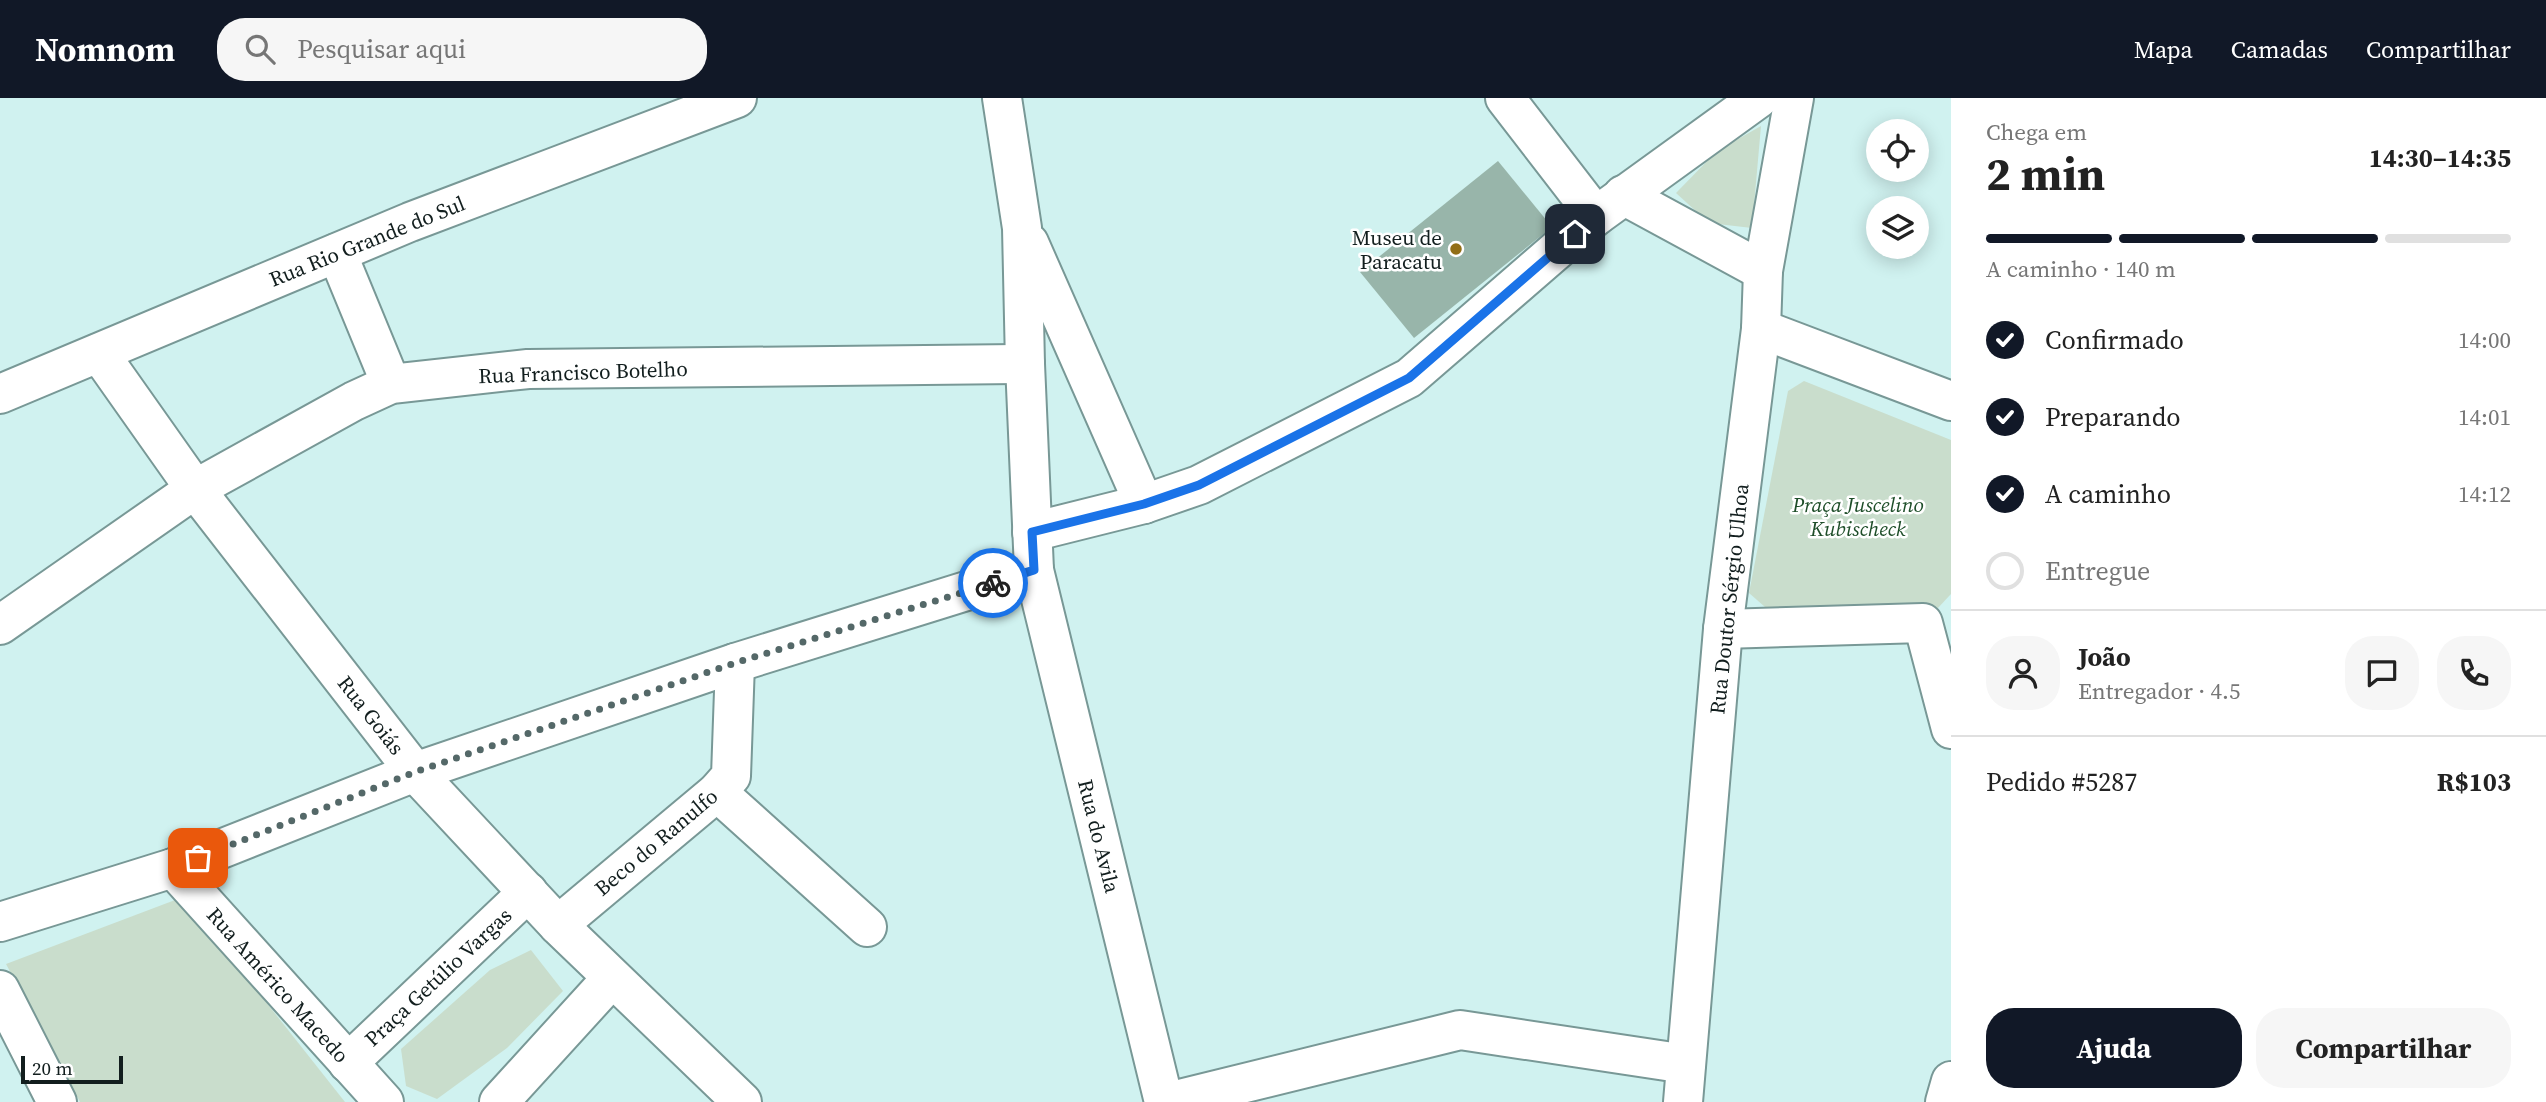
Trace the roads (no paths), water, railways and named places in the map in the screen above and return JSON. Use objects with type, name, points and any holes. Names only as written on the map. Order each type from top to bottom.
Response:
[{"type":"street","name":"Rua Rio Grande do Sul","points":[[0,394],[410,222],[737,98]]},
{"type":"street","points":[[1002,98],[1022,228],[1144,504]]},
{"type":"street","points":[[1505,98],[1609,206],[1763,271]]},
{"type":"street","points":[[1032,532],[1144,504],[1199,485],[1409,378],[1609,206],[1759,98]]},
{"type":"street","name":"Rua Doutor Sérgio Ulhoa","points":[[1683,1102],[1723,629],[1761,329],[1763,271],[1794,98]]},
{"type":"street","name":"Rua do Avila","points":[[1022,228],[1034,570],[1166,1102]]},
{"type":"street","points":[[337,253],[391,384]]},
{"type":"street","points":[[1761,329],[1951,401]]},
{"type":"street","name":"Rua Goiás","points":[[99,353],[195,489],[415,772],[558,925],[742,1102]]},
{"type":"street","name":"Rua Francisco Botelho","points":[[0,625],[195,489],[354,401],[391,384],[528,369],[1025,365]]},
{"type":"street","points":[[0,922],[173,868],[415,772],[735,663],[1034,570]]},
{"type":"street","points":[[1723,629],[1923,623],[1951,729]]},
{"type":"street","name":"Beco do Ranulfo","points":[[558,925],[718,792],[731,776],[735,663]]},
{"type":"street","points":[[718,792],[867,928]]},
{"type":"street","name":"Rua Américo Macedo","points":[[173,868],[384,1102]]},
{"type":"street","name":"Praça Getúlio Vargas","points":[[348,1062],[528,892]]},
{"type":"street","points":[[499,1102],[612,978]]},
{"type":"street","points":[[0,990],[57,1102]]},
{"type":"street","points":[[1166,1102],[1460,1030],[1686,1064]]},
{"type":"street","points":[[1945,1102],[1951,1081]]},
{"type":"place","name":"Museu de Paracatu","points":[[1456,249]]},
{"type":"park label","name":"Praça Juscelino Kubischeck","points":[[1858,516]]}]
